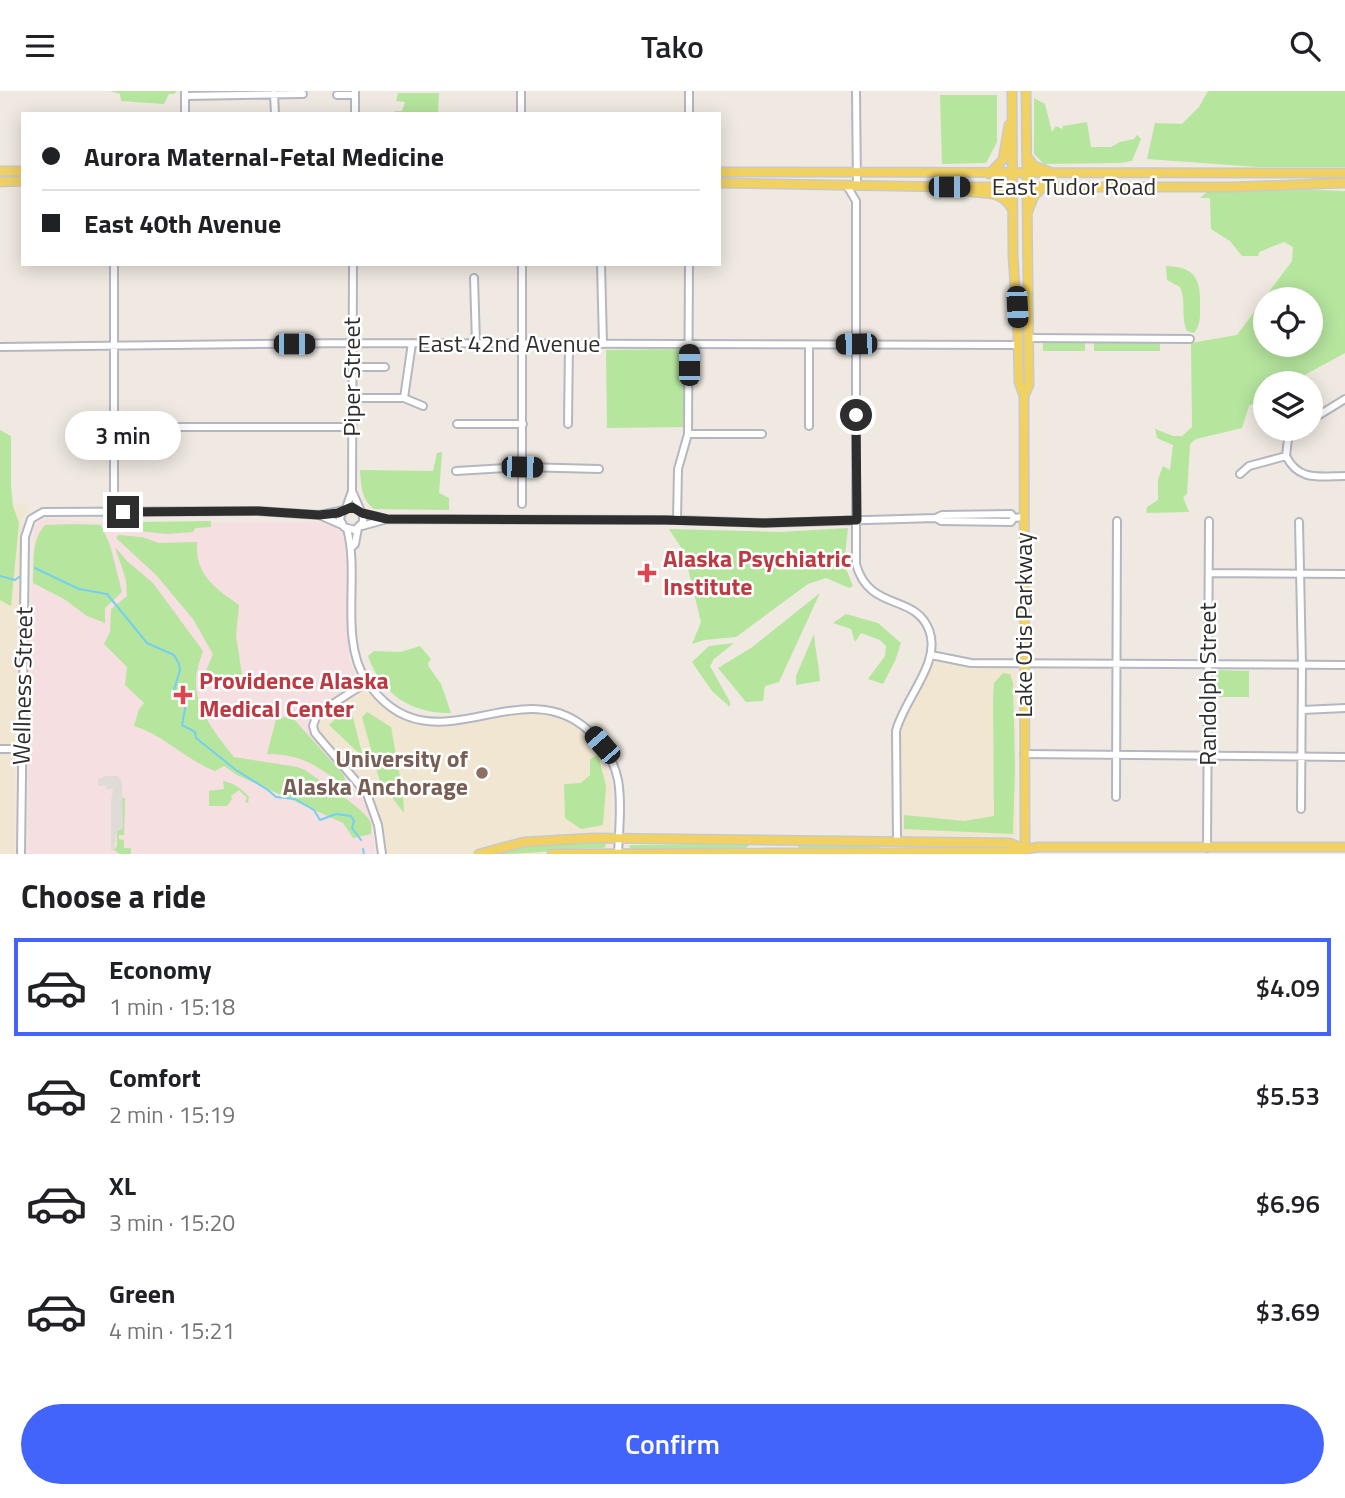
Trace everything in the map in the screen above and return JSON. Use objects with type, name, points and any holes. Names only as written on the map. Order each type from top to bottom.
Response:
[{"type":"main road","name":"Lake Otis Parkway","points":[[1012,91],[1013,252],[1019,385],[1024,396]]},
{"type":"main road","name":"Lake Otis Parkway","points":[[1025,851],[1024,663],[1019,517],[1024,396],[1029,385],[1026,91]]},
{"type":"main road","points":[[989,174],[1003,160],[1012,115]]},
{"type":"main road","points":[[1025,154],[1034,166],[1058,174]]},
{"type":"main road","points":[[0,171],[21,171]]},
{"type":"main road","name":"East Tudor Road","points":[[721,172],[1345,173]]},
{"type":"main road","points":[[0,181],[21,181]]},
{"type":"main road","name":"East Tudor Road","points":[[721,183],[949,187],[1238,187],[1345,183]]},
{"type":"main road","points":[[949,187],[972,193],[1000,195],[1012,209]]},
{"type":"main road","points":[[1026,218],[1032,199],[1043,187]]},
{"type":"main road","points":[[1017,307],[1023,332],[1028,338]]},
{"type":"main road","points":[[1018,345],[1024,355],[1025,374],[1029,385]]},
{"type":"main road","points":[[479,854],[535,841],[618,838],[1009,843],[1025,851]]},
{"type":"main road","points":[[789,839],[789,853]]},
{"type":"main road","points":[[868,853],[891,848],[897,840]]},
{"type":"main road","points":[[552,854],[1345,847]]},
{"type":"street","points":[[521,91],[521,112]]},
{"type":"street","points":[[689,91],[689,112]]},
{"type":"street","points":[[856,91],[858,185]]},
{"type":"street","points":[[185,112],[185,93],[303,95]]},
{"type":"street","points":[[337,95],[355,93],[355,112]]},
{"type":"street","points":[[274,94],[275,112]]},
{"type":"street","points":[[843,173],[851,167],[856,156]]},
{"type":"street","points":[[846,185],[856,201]]},
{"type":"street","points":[[867,185],[860,191],[856,201],[856,565],[864,585],[873,593],[917,611],[932,637],[932,655],[900,714],[896,731],[897,840]]},
{"type":"street","points":[[114,266],[114,512],[258,511],[319,515],[352,507],[387,519]]},
{"type":"street","name":"Piper Street","points":[[352,547],[363,519],[352,491],[353,266]]},
{"type":"street","points":[[522,266],[522,504]]},
{"type":"street","points":[[601,266],[603,344]]},
{"type":"street","points":[[677,520],[678,469],[688,434],[689,266]]},
{"type":"street","points":[[474,278],[476,343]]},
{"type":"street","points":[[1028,338],[1190,339]]},
{"type":"street","name":"East 42nd Avenue","points":[[0,347],[352,343],[1018,345]]},
{"type":"street","points":[[404,398],[412,343]]},
{"type":"street","points":[[568,424],[569,345]]},
{"type":"street","points":[[809,345],[809,426]]},
{"type":"street","points":[[352,367],[385,367]]},
{"type":"street","points":[[352,398],[404,398],[423,405]]},
{"type":"street","points":[[1323,413],[1345,399]]},
{"type":"street","points":[[457,424],[523,424]]},
{"type":"street","points":[[114,427],[351,427]]},
{"type":"street","points":[[688,434],[762,434]]},
{"type":"street","points":[[1288,441],[1286,456],[1293,468],[1304,475],[1345,476]]},
{"type":"street","points":[[1240,474],[1249,466],[1286,456]]},
{"type":"street","points":[[456,471],[522,467],[600,469]]},
{"type":"street","name":"Piper Street","points":[[352,491],[341,516],[352,547],[356,661],[367,681],[380,697],[397,711],[430,722],[452,723],[512,710],[539,708],[557,712],[581,724],[602,745],[613,764],[620,793],[618,853]]},
{"type":"street","name":"Wellness Street","points":[[20,854],[25,537],[31,519],[43,512],[114,512]]},
{"type":"street","points":[[319,515],[344,527],[359,527],[387,519],[764,523],[936,518],[942,515],[1011,514],[1019,517]]},
{"type":"street","points":[[1116,797],[1117,521]]},
{"type":"street","name":"Randolph Street","points":[[1207,848],[1209,521]]},
{"type":"street","points":[[1299,522],[1301,809]]},
{"type":"street","points":[[1209,573],[1345,574]]},
{"type":"street","points":[[932,655],[971,663],[1345,665]]},
{"type":"street","points":[[367,681],[317,714],[313,726],[315,733],[367,794],[378,825],[382,854]]},
{"type":"street","points":[[1302,710],[1345,708]]},
{"type":"street","points":[[0,749],[22,749]]},
{"type":"street","points":[[1024,754],[1345,757]]},
{"type":"shaded area","points":[[0,504],[26,504],[29,511],[23,516],[21,525],[21,653],[15,712],[15,854],[0,854]]},
{"type":"shaded area","name":"Providence Alaska Medical Center","points":[[51,519],[123,524],[316,522],[334,526],[340,531],[344,540],[346,562],[349,659],[358,681],[314,709],[310,714],[309,729],[311,735],[364,795],[371,811],[375,854],[28,854],[29,658],[34,530],[40,521]]},
{"type":"shaded area","points":[[938,661],[968,667],[1008,666],[1016,673],[1017,854],[900,854],[900,724],[933,664]]},
{"type":"shaded area","name":"University of Alaska Anchorage","points":[[364,688],[394,714],[422,725],[450,727],[530,711],[556,716],[583,730],[601,752],[612,783],[610,854],[387,854],[382,824],[371,796],[316,727],[318,717]]},
{"type":"shaded area","points":[[118,776],[122,781],[123,829],[117,831],[114,850],[111,850],[113,791],[106,789],[106,786],[98,786],[98,779]]},
{"type":"green space","points":[[110,91],[177,91],[169,94],[164,104],[121,101],[120,94]]},
{"type":"green space","points":[[1208,91],[1345,91],[1345,167],[1257,167],[1147,159],[1155,123],[1182,124],[1199,107]]},
{"type":"green space","points":[[398,93],[439,93],[438,112],[395,112],[402,111],[405,102],[396,101]]},
{"type":"green space","points":[[940,95],[997,95],[997,142],[986,163],[942,164]]},
{"type":"green space","points":[[1034,98],[1045,104],[1052,132],[1056,126],[1062,129],[1063,126],[1087,122],[1091,147],[1111,147],[1134,139],[1137,135],[1141,139],[1132,161],[1044,164],[1034,154]]},
{"type":"green space","points":[[1208,191],[1345,191],[1345,353],[1312,371],[1253,371],[1253,404],[1249,406],[1242,428],[1196,439],[1190,444],[1187,494],[1183,497],[1189,512],[1146,513],[1147,507],[1158,500],[1158,479],[1163,466],[1170,470],[1173,445],[1157,438],[1155,429],[1173,436],[1182,436],[1192,427],[1191,343],[1237,335],[1253,313],[1253,357],[1323,357],[1323,287],[1273,287],[1292,261],[1293,247],[1284,242],[1259,252],[1258,256],[1242,256],[1230,241],[1211,229],[1210,198],[1200,198]]},
{"type":"green space","points":[[1166,266],[1190,272],[1197,282],[1200,317],[1194,333],[1187,331],[1182,293],[1180,287],[1167,280]]},
{"type":"green space","points":[[1094,342],[1160,343],[1160,351],[1094,351]]},
{"type":"green space","points":[[1043,343],[1085,343],[1085,351],[1043,351]]},
{"type":"green space","points":[[685,349],[686,427],[607,428],[606,350]]},
{"type":"green space","points":[[0,430],[11,436],[11,486],[13,506],[19,523],[11,606],[0,600]]},
{"type":"green space","points":[[442,452],[439,493],[449,498],[449,510],[374,509],[366,501],[360,470],[433,471],[437,453]]},
{"type":"green space","points":[[211,521],[211,527],[195,528],[193,532],[167,534],[138,531],[140,522]]},
{"type":"green space","points":[[45,525],[101,525],[110,545],[122,592],[105,608],[105,623],[87,616],[64,599],[33,583],[34,552],[41,531]]},
{"type":"green space","points":[[848,528],[844,564],[853,586],[849,588],[826,578],[808,584],[736,637],[692,644],[701,622],[684,552],[669,529],[780,532]]},
{"type":"green space","points":[[119,535],[142,537],[159,543],[197,542],[199,563],[203,572],[215,586],[239,605],[236,636],[242,674],[201,683],[213,654],[193,619],[157,576],[116,538]]},
{"type":"green space","points":[[115,547],[153,583],[203,651],[196,680],[197,694],[209,723],[234,757],[305,770],[360,810],[371,823],[371,834],[353,838],[343,823],[237,775],[224,766],[215,771],[204,766],[155,735],[134,726],[139,709],[144,703],[125,685],[127,667],[104,644],[110,632],[111,609],[127,596],[126,580]]},
{"type":"green space","points":[[820,593],[779,682],[765,686],[763,701],[746,702],[718,668],[751,648]]},
{"type":"green space","points":[[846,614],[878,623],[901,643],[883,684],[868,679],[885,656],[886,646],[880,640],[861,633],[855,642],[851,629],[833,623]]},
{"type":"green space","points":[[814,634],[820,681],[796,685],[796,676]]},
{"type":"green space","points":[[734,643],[714,659],[710,666],[730,702],[730,707],[712,691],[692,662],[709,646]]},
{"type":"green space","points":[[420,646],[431,659],[429,667],[441,684],[451,713],[423,710],[400,699],[381,681],[368,656],[374,651],[401,652]]},
{"type":"green space","points":[[1217,670],[1249,671],[1249,697],[1216,697]]},
{"type":"green space","points":[[1003,673],[1010,674],[1013,683],[1013,834],[904,829],[904,815],[964,821],[994,816],[993,696],[994,683]]},
{"type":"green space","points":[[350,706],[363,757],[329,725]]},
{"type":"green space","points":[[367,712],[391,727],[404,813],[380,782],[362,717]]},
{"type":"green space","points":[[291,716],[343,774],[349,788],[302,760],[267,754],[276,719]]},
{"type":"green space","points":[[598,755],[606,786],[603,825],[581,829],[565,818],[564,784],[581,783],[590,775],[590,759]]},
{"type":"green space","points":[[223,781],[244,791],[249,797],[248,803],[239,790],[231,796],[227,806],[209,806],[209,791],[224,789]]},
{"type":"green space","points":[[121,798],[125,798],[124,835],[119,835],[119,839],[124,840],[124,848],[131,848],[131,854],[120,854],[114,850],[117,846],[117,831],[122,829]]},
{"type":"green space","points":[[602,842],[606,845],[604,848],[512,854],[499,854],[498,851],[545,843]]},
{"type":"green space","points":[[751,843],[745,849],[633,851],[629,847],[631,845]]},
{"type":"green space","points":[[800,843],[892,843],[862,850],[799,850]]},
{"type":"waterway","points":[[35,568],[79,589],[107,594],[147,643],[174,655],[180,670],[174,690],[186,704],[182,725],[195,732],[196,738],[276,797],[295,799],[314,810],[320,820],[336,814],[351,816],[354,821],[352,828],[361,840]]},
{"type":"waterway","points":[[0,576],[15,580],[19,577]]},
{"type":"waterway","points":[[363,849],[364,854]]},
{"type":"place","name":"Alaska Psychiatric Institute","points":[[647,573]]},
{"type":"place","name":"Providence Alaska Medical Center","points":[[183,695]]},
{"type":"place","name":"University of Alaska Anchorage","points":[[482,773]]},
{"type":"route","points":[[123,512],[258,511],[319,515],[338,513],[352,507],[362,513],[387,519],[764,523],[857,520],[856,415]]}]
